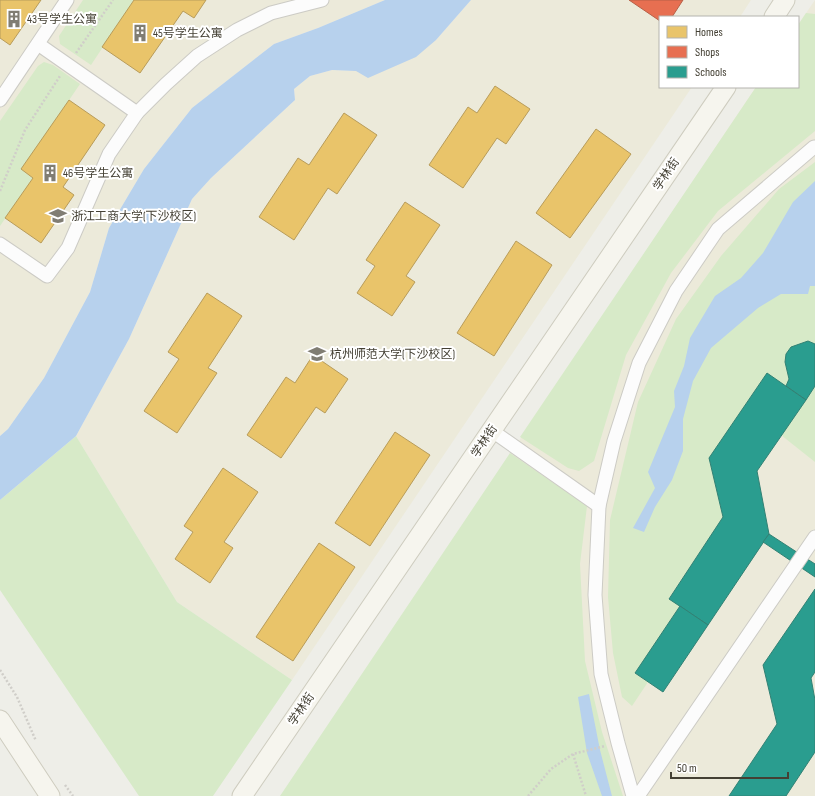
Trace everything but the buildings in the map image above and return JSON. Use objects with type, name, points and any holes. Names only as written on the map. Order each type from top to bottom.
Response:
[{"type":"main road","points":[[775,16],[785,0]]},
{"type":"main road","name":"学林街","points":[[242,796],[725,88]]},
{"type":"main road","points":[[0,720],[50,796]]},
{"type":"street","points":[[0,100],[67,0]]},
{"type":"street","points":[[0,244],[47,276],[68,248],[110,154],[137,114],[166,84],[197,56],[237,30],[271,13],[322,0]]},
{"type":"street","points":[[38,44],[137,114]]},
{"type":"street","points":[[633,796],[601,674],[595,595],[599,506],[614,441],[639,363],[676,291],[718,230],[814,147]]},
{"type":"street","points":[[491,430],[599,506]]},
{"type":"street","points":[[638,796],[815,537]]},
{"type":"path","points":[[0,191],[25,130],[113,0]]},
{"type":"path","points":[[0,670],[17,697],[38,747]]},
{"type":"path","points":[[528,796],[551,769],[573,754],[604,746]]},
{"type":"path","points":[[573,754],[586,796]]},
{"type":"path","points":[[64,784],[72,796]]},
{"type":"shaded area","name":"浙江工商大学(下沙校区)","points":[[0,0],[385,0],[318,28],[274,44],[192,108],[144,169],[109,228],[90,292],[44,378],[8,429],[0,436]]},
{"type":"shaded area","name":"杭州师范大学(下沙校区)","points":[[471,0],[751,0],[741,16],[659,16],[659,88],[691,88],[292,680],[177,602],[76,436],[129,339],[192,199],[211,178],[295,100],[294,89],[310,76],[332,70],[356,71],[436,40]]},
{"type":"shaded area","points":[[815,0],[815,796],[281,796],[755,88],[799,88],[799,24]]},
{"type":"green space","points":[[83,0],[134,0],[91,65],[60,44],[59,36]]},
{"type":"green space","points":[[806,13],[815,14],[815,131],[718,211],[671,273],[626,355],[594,461],[579,471],[568,468],[520,437],[755,88],[799,88],[799,24]]},
{"type":"green space","points":[[44,62],[53,65],[80,84],[22,169],[33,178],[0,226],[0,121],[38,66]]},
{"type":"green space","points":[[815,162],[815,365],[786,386],[709,458],[723,517],[669,598],[680,606],[635,673],[648,682],[632,706],[622,697],[613,653],[608,597],[610,520],[638,402],[676,319],[721,256],[779,189]]},
{"type":"green space","points":[[815,386],[815,462],[781,435]]},
{"type":"green space","points":[[76,436],[177,602],[292,680],[213,796],[139,796],[0,590],[0,500]]},
{"type":"green space","points":[[510,453],[587,506],[580,564],[585,661],[602,732],[623,796],[280,796]]},
{"type":"water","points":[[385,0],[471,0],[436,40],[416,57],[368,78],[356,71],[332,70],[310,76],[294,89],[295,100],[211,178],[192,199],[129,339],[76,436],[0,500],[0,436],[8,429],[44,378],[90,292],[109,228],[144,169],[192,108],[274,44],[318,28]]},
{"type":"water","points":[[815,181],[815,286],[810,286],[808,294],[781,294],[758,308],[711,348],[693,381],[683,419],[683,451],[672,480],[655,507],[644,532],[633,528],[655,488],[648,472],[675,407],[674,391],[684,366],[690,338],[715,296],[741,278],[763,253],[793,202]]},
{"type":"water","points":[[589,694],[600,750],[612,796],[602,796],[587,753],[578,697]]},
{"type":"place","name":"43号学生公寓","points":[[14,19]]},
{"type":"place","name":"45号学生公寓","points":[[140,33]]},
{"type":"place","name":"46号学生公寓","points":[[50,173]]},
{"type":"place","name":"浙江工商大学(下沙校区)","points":[[58,216]]},
{"type":"place","name":"杭州师范大学(下沙校区)","points":[[317,354]]}]
